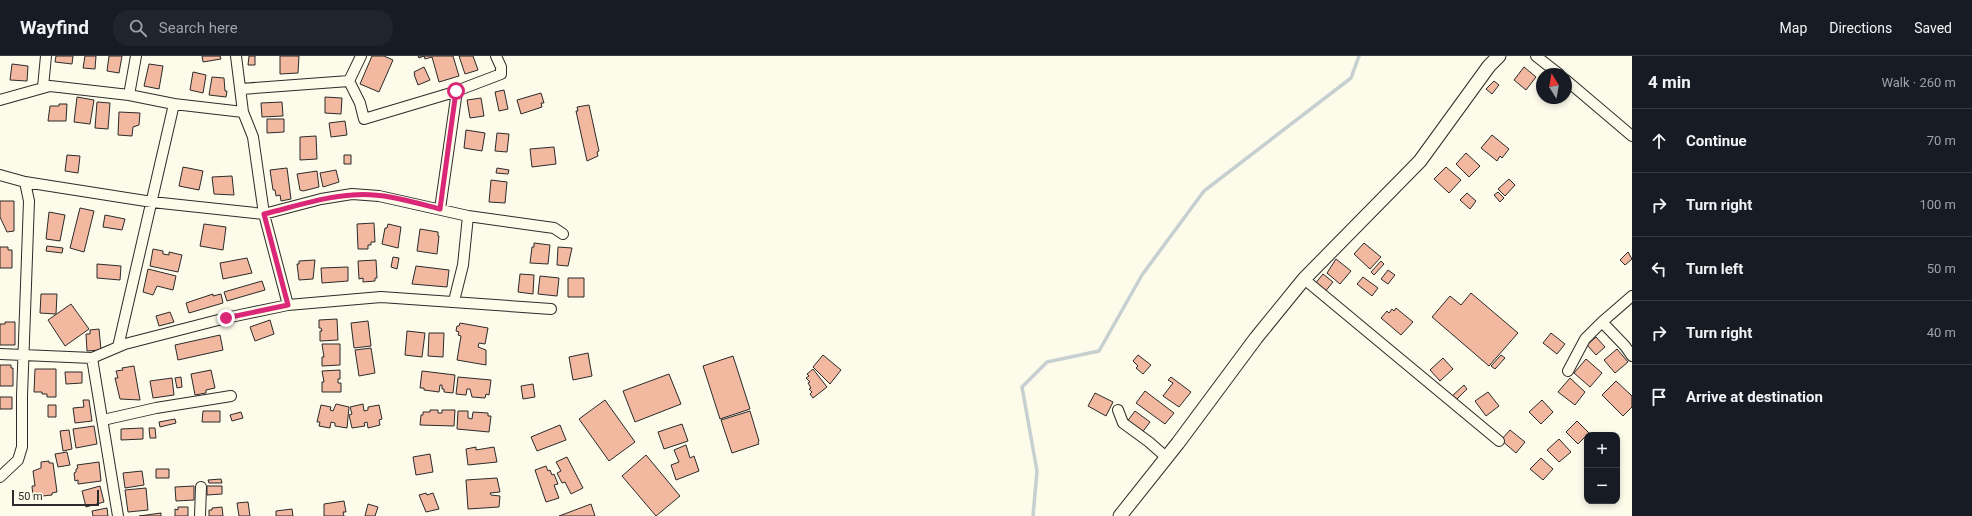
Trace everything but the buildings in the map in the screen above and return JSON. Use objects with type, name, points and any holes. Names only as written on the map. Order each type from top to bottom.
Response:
[{"type":"street","points":[[43,87],[46,56]]},
{"type":"street","points":[[129,95],[136,56]]},
{"type":"street","points":[[236,56],[243,112],[253,136],[264,214],[288,305]]},
{"type":"street","points":[[349,81],[361,56]]},
{"type":"street","points":[[349,81],[360,103],[364,119],[456,91],[501,74],[501,67],[496,56]]},
{"type":"street","points":[[1120,516],[1256,338],[1304,279],[1420,161],[1489,66],[1499,56]]},
{"type":"street","points":[[1536,56],[1551,68]]},
{"type":"street","points":[[240,89],[349,81]]},
{"type":"street","points":[[1572,85],[1632,136]]},
{"type":"street","points":[[0,100],[19,96],[43,87],[129,95],[174,104],[243,112]]},
{"type":"street","points":[[440,209],[456,91]]},
{"type":"street","points":[[118,347],[174,104]]},
{"type":"street","points":[[0,175],[25,182],[152,202],[264,214],[352,194],[379,196],[468,216],[554,228],[563,234]]},
{"type":"street","points":[[0,477],[18,460],[22,447],[23,356],[29,201],[25,182]]},
{"type":"street","points":[[454,301],[464,265],[468,216]]},
{"type":"street","points":[[1304,279],[1498,441]]},
{"type":"street","points":[[1568,372],[1585,339],[1632,296]]},
{"type":"street","points":[[0,354],[92,358],[118,347],[226,318],[288,305],[381,297],[551,309]]},
{"type":"street","points":[[1602,322],[1625,346],[1632,356]]},
{"type":"street","points":[[92,358],[118,516]]},
{"type":"street","points":[[103,420],[156,408],[230,396]]},
{"type":"street","points":[[1118,410],[1123,423],[1149,442],[1166,457]]},
{"type":"street","points":[[200,516],[201,487]]},
{"type":"waterway","points":[[1033,516],[1037,471],[1022,387],[1047,362],[1099,351],[1142,275],[1204,191],[1351,78],[1359,56]]},
{"type":"route","points":[[226,318],[288,305],[264,214],[352,194],[379,196],[440,209],[449,152],[456,91]]}]
